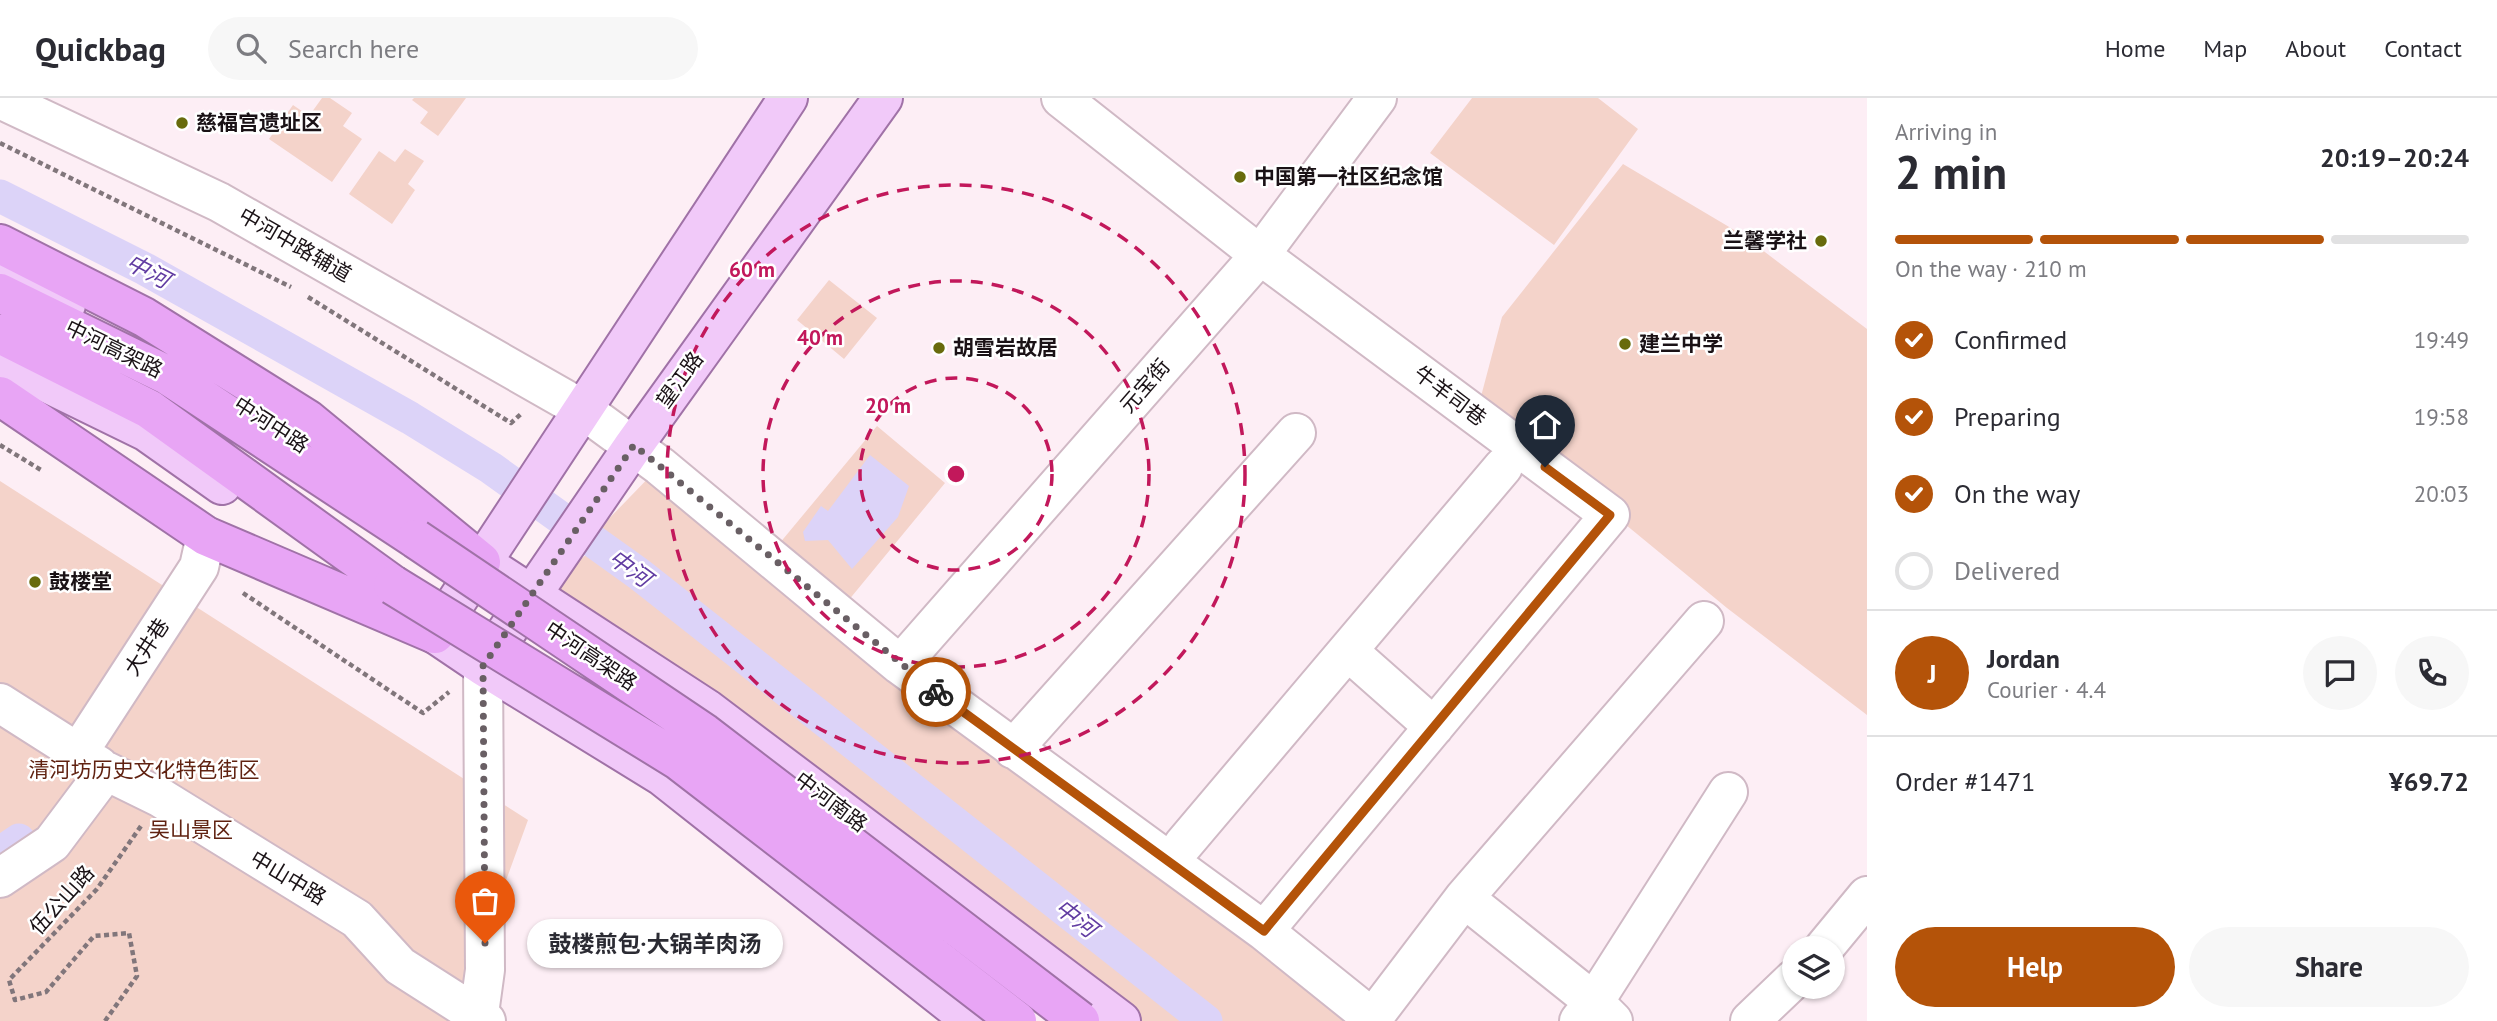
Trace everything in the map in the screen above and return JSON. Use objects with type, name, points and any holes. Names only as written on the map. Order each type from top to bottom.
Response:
[{"type":"highway","points":[[0,244],[144,317],[307,419],[481,562]]},
{"type":"highway","name":"中河高架路","points":[[0,293],[167,375],[525,611],[704,733],[1080,1021]]},
{"type":"highway","name":"中河高架路","points":[[0,334],[149,408],[393,585],[678,760],[1017,1021]]},
{"type":"highway","points":[[0,396],[206,536],[435,634]]},
{"type":"main road","points":[[435,634],[788,98]]},
{"type":"main road","name":"望江路","points":[[483,666],[634,445],[883,98]]},
{"type":"main road","name":"中河中路","points":[[0,271],[163,354],[533,594]]},
{"type":"main road","points":[[0,360],[147,432],[435,634],[662,776],[972,1021]]},
{"type":"main road","name":"中河南路","points":[[533,594],[707,709],[1121,1021]]},
{"type":"street","name":"牛羊司巷","points":[[1061,98],[1260,255],[1610,515],[1264,931]]},
{"type":"street","name":"元宝街","points":[[900,665],[1260,255],[1377,98]]},
{"type":"street","name":"中河中路辅道","points":[[0,99],[219,202],[582,410],[634,445],[900,665],[1264,931],[1374,1020]]},
{"type":"street","points":[[1013,749],[1296,433]]},
{"type":"street","points":[[1183,845],[1503,467]]},
{"type":"street","name":"大井巷","points":[[92,762],[199,567],[206,536]]},
{"type":"street","points":[[1374,1020],[1464,898],[1704,621]]},
{"type":"street","points":[[1348,651],[1434,727]]},
{"type":"street","points":[[481,1020],[485,970],[483,666]]},
{"type":"street","name":"中山中路","points":[[0,704],[92,762],[161,798],[357,919],[400,966],[481,1020]]},
{"type":"street","points":[[0,878],[52,843],[92,762]]},
{"type":"street","points":[[1464,898],[1595,1015],[1728,792]]},
{"type":"street","points":[[1834,936],[1867,896]]},
{"type":"street","points":[[1750,1021],[1782,990]]},
{"type":"path","points":[[0,143],[296,289]]},
{"type":"path","points":[[307,296],[511,423],[549,390]]},
{"type":"path","name":"伍公山路","points":[[106,1019],[137,976],[129,933],[94,936],[46,992],[15,1000],[9,980],[97,888],[161,798]]},
{"type":"green space","points":[[322,98],[330,98],[352,113],[343,126],[362,139],[332,182],[269,139],[293,105],[309,116]]},
{"type":"green space","points":[[466,98],[438,136],[420,123],[428,112],[412,100]]},
{"type":"green space","points":[[1472,98],[1598,98],[1638,129],[1554,245],[1430,153]]},
{"type":"green space","points":[[405,149],[424,161],[408,184],[415,190],[392,224],[349,194],[379,151],[395,162]]},
{"type":"green space","points":[[1623,164],[1741,234],[1867,329],[1867,715],[1727,608],[1479,404],[1502,317]]},
{"type":"green space","points":[[829,280],[877,318],[844,359],[797,320]]},
{"type":"green space","points":[[877,426],[945,483],[848,601],[779,544]]},
{"type":"green space","points":[[660,466],[1376,1021],[1218,1021],[597,531]]},
{"type":"green space","name":"吴山景区","points":[[0,481],[528,820],[455,1021],[0,1021]]},
{"type":"green space","points":[[590,551],[1185,1021],[1137,1021],[545,592]]},
{"type":"shaded area","points":[[870,455],[909,486],[898,517],[852,569],[828,540],[805,541],[803,532],[821,506],[828,511]]},
{"type":"waterway","name":"中河","points":[[0,196],[145,269],[410,418],[491,468],[639,574],[1206,1021]]},
{"type":"waterway","points":[[0,853],[19,840]]},
{"type":"way so far","points":[[485,943],[483,666],[634,445],[936,692]]},
{"type":"place","name":"慈福宫遗址区","points":[[182,123]]},
{"type":"place","name":"中国第一社区纪念馆","points":[[1240,177]]},
{"type":"place","name":"兰馨学社","points":[[1821,241]]},
{"type":"place","name":"建兰中学","points":[[1625,344]]},
{"type":"place","name":"胡雪岩故居","points":[[939,348]]},
{"type":"place","name":"鼓楼堂","points":[[35,582]]},
{"type":"place","name":"鼓楼煎包·大锅羊肉汤","points":[[485,943]]},
{"type":"route","points":[[936,692],[1264,931],[1610,515],[1545,467]]},
{"type":"park label","name":"清河坊历史文化特色街区","points":[[144,770]]}]
